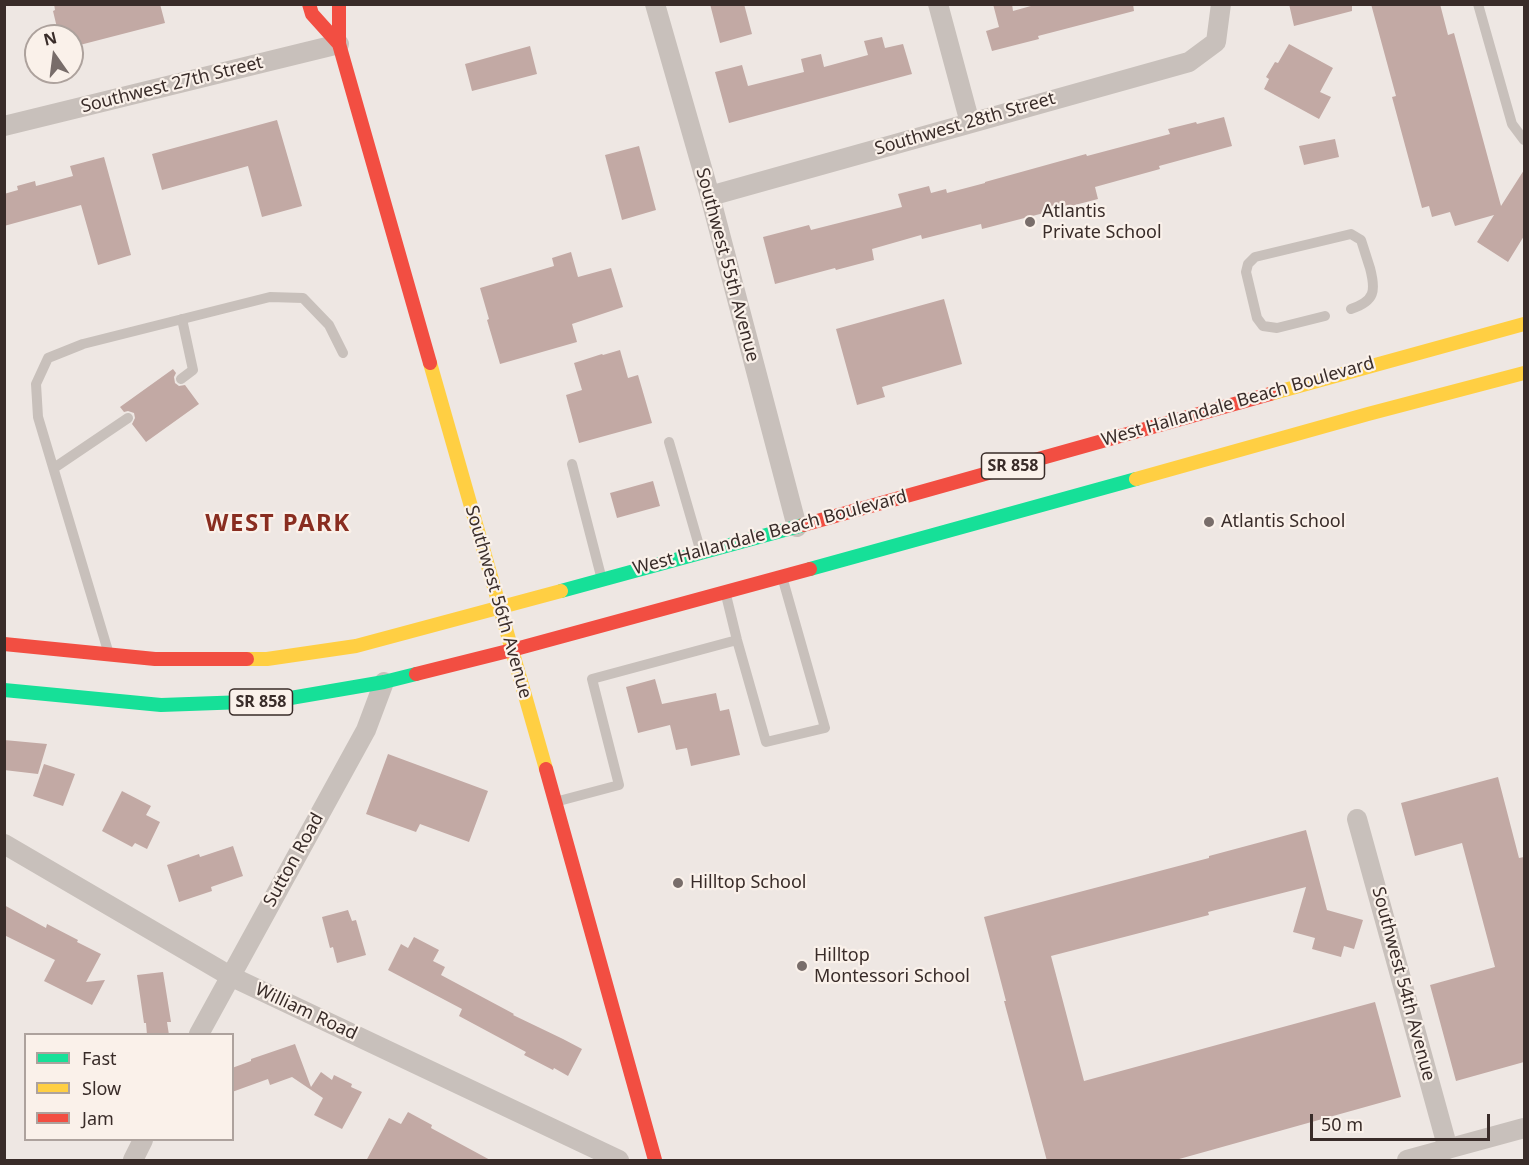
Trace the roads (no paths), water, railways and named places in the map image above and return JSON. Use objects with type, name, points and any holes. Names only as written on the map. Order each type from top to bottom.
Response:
[{"type":"main road","name":"Southwest 56th Avenue","points":[[309,4],[312,14],[339,44]]},
{"type":"main road","name":"Southwest 56th Avenue","points":[[339,4],[339,44],[500,606],[655,1161]]},
{"type":"main road","name":"West Hallandale Beach Boulevard","points":[[4,644],[155,659],[267,659],[356,646],[797,527],[1524,324]]},
{"type":"main road","name":"SR 858","points":[[4,690],[161,705],[273,701],[384,682],[782,577],[1524,373]]},
{"type":"street","name":"Southwest 55th Avenue","points":[[655,4],[710,196],[797,527]]},
{"type":"street","points":[[938,4],[970,123]]},
{"type":"street","name":"Southwest 28th Street","points":[[710,196],[1189,62],[1216,42],[1221,4]]},
{"type":"street","name":"Southwest 27th Street","points":[[4,126],[339,44]]},
{"type":"street","name":"Sutton Road","points":[[200,1033],[366,730],[384,682]]},
{"type":"street","name":"Southwest 54th Avenue","points":[[1357,819],[1448,1149]]},
{"type":"street","name":"William Road","points":[[4,844],[230,976],[620,1161]]},
{"type":"street","points":[[1407,1161],[1524,1128]]},
{"type":"street","points":[[133,1161],[143,1141]]},
{"type":"lane","points":[[1478,4],[1512,124],[1524,140]]},
{"type":"lane","points":[[1324,316],[1277,328],[1263,326],[1257,318],[1248,283],[1246,272],[1248,264],[1255,257],[1351,234],[1362,240],[1374,283],[1373,294],[1361,306],[1351,309]]},
{"type":"lane","points":[[108,654],[38,417],[36,384],[48,358],[83,344],[270,297],[303,298],[329,325],[343,353]]},
{"type":"lane","points":[[181,379],[193,370],[182,319]]},
{"type":"lane","points":[[54,468],[128,418]]},
{"type":"lane","points":[[669,442],[701,553]]},
{"type":"lane","points":[[572,464],[602,579]]},
{"type":"lane","points":[[725,592],[766,742],[825,728],[782,577]]},
{"type":"lane","points":[[555,802],[619,785],[592,679],[737,640]]},
{"type":"place","name":"Atlantis Private School","points":[[1030,222]]},
{"type":"place","name":"Atlantis School","points":[[1209,522]]},
{"type":"place","name":"Hilltop School","points":[[678,883]]},
{"type":"place","name":"Hilltop Montessori School","points":[[802,966]]},
{"type":"district","name":"WEST PARK","points":[[278,524]]}]
